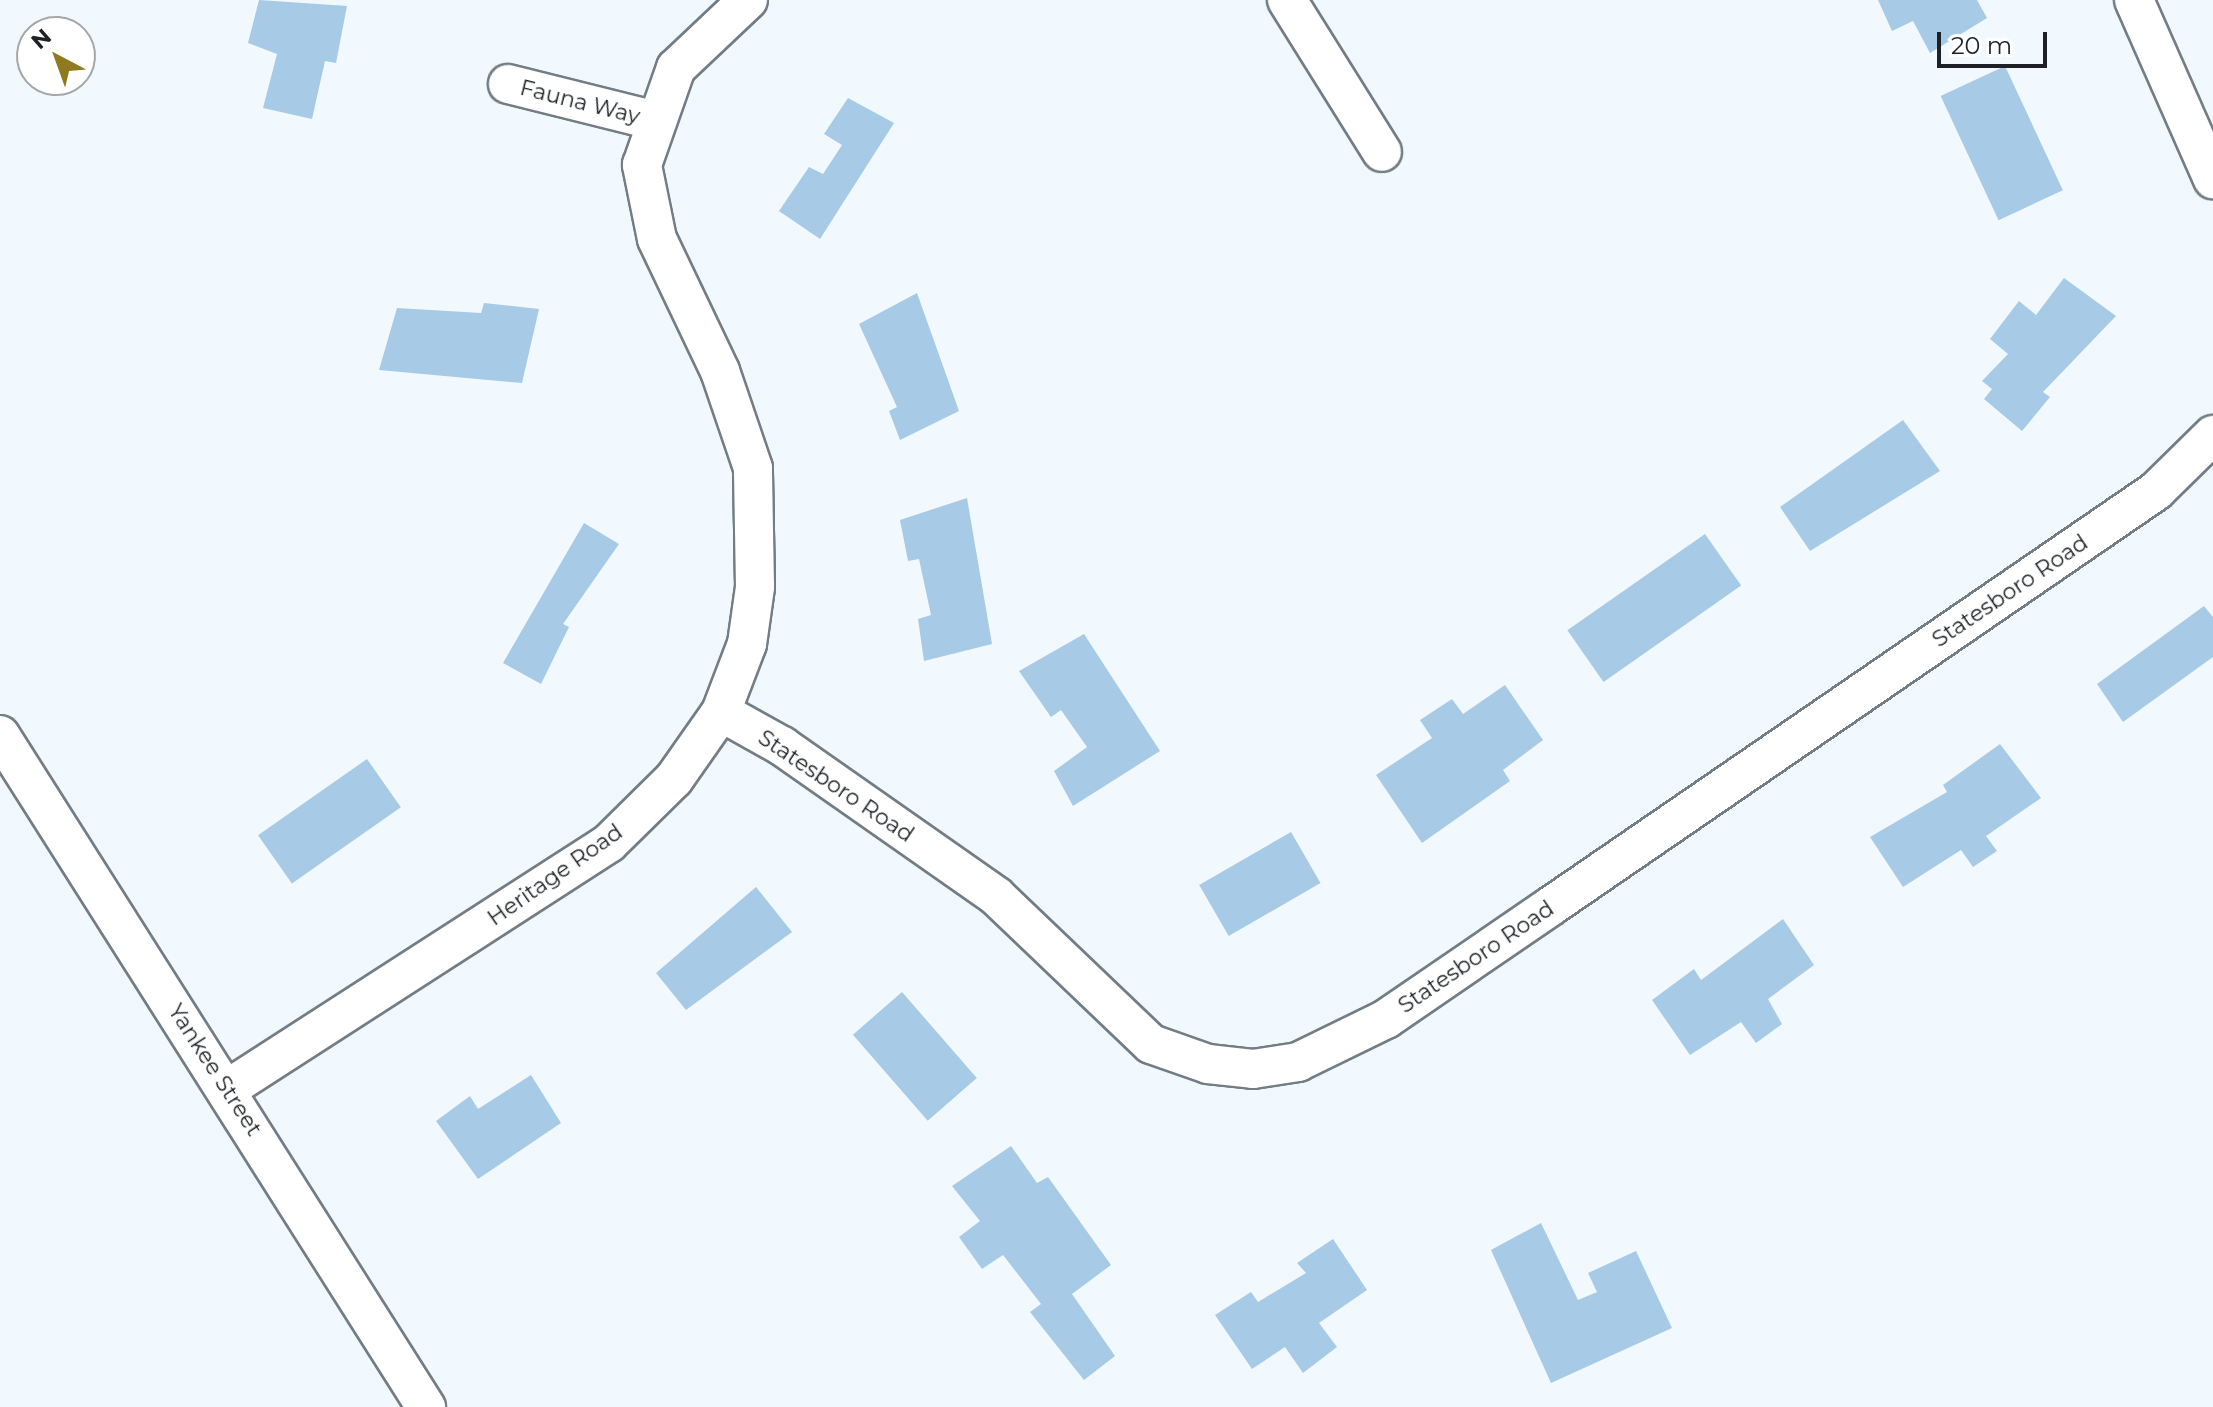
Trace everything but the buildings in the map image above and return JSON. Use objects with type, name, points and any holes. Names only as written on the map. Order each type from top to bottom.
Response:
[{"type":"street","name":"Heritage Road","points":[[229,1088],[609,843],[674,779],[721,712],[747,644],[755,587],[753,468],[740,419],[644,197],[652,120],[685,57],[748,0]]},
{"type":"street","points":[[1287,0],[1382,152]]},
{"type":"street","points":[[2134,0],[2213,179]]},
{"type":"street","name":"Fauna Way","points":[[508,84],[652,120]]},
{"type":"street","name":"Statesboro Road","points":[[721,712],[782,746],[996,896],[1151,1044],[1208,1064],[1253,1069],[1298,1062],[1339,1048],[1501,941],[2156,491],[2213,435]]},
{"type":"street","name":"Yankee Street","points":[[0,735],[229,1088],[426,1407]]}]
